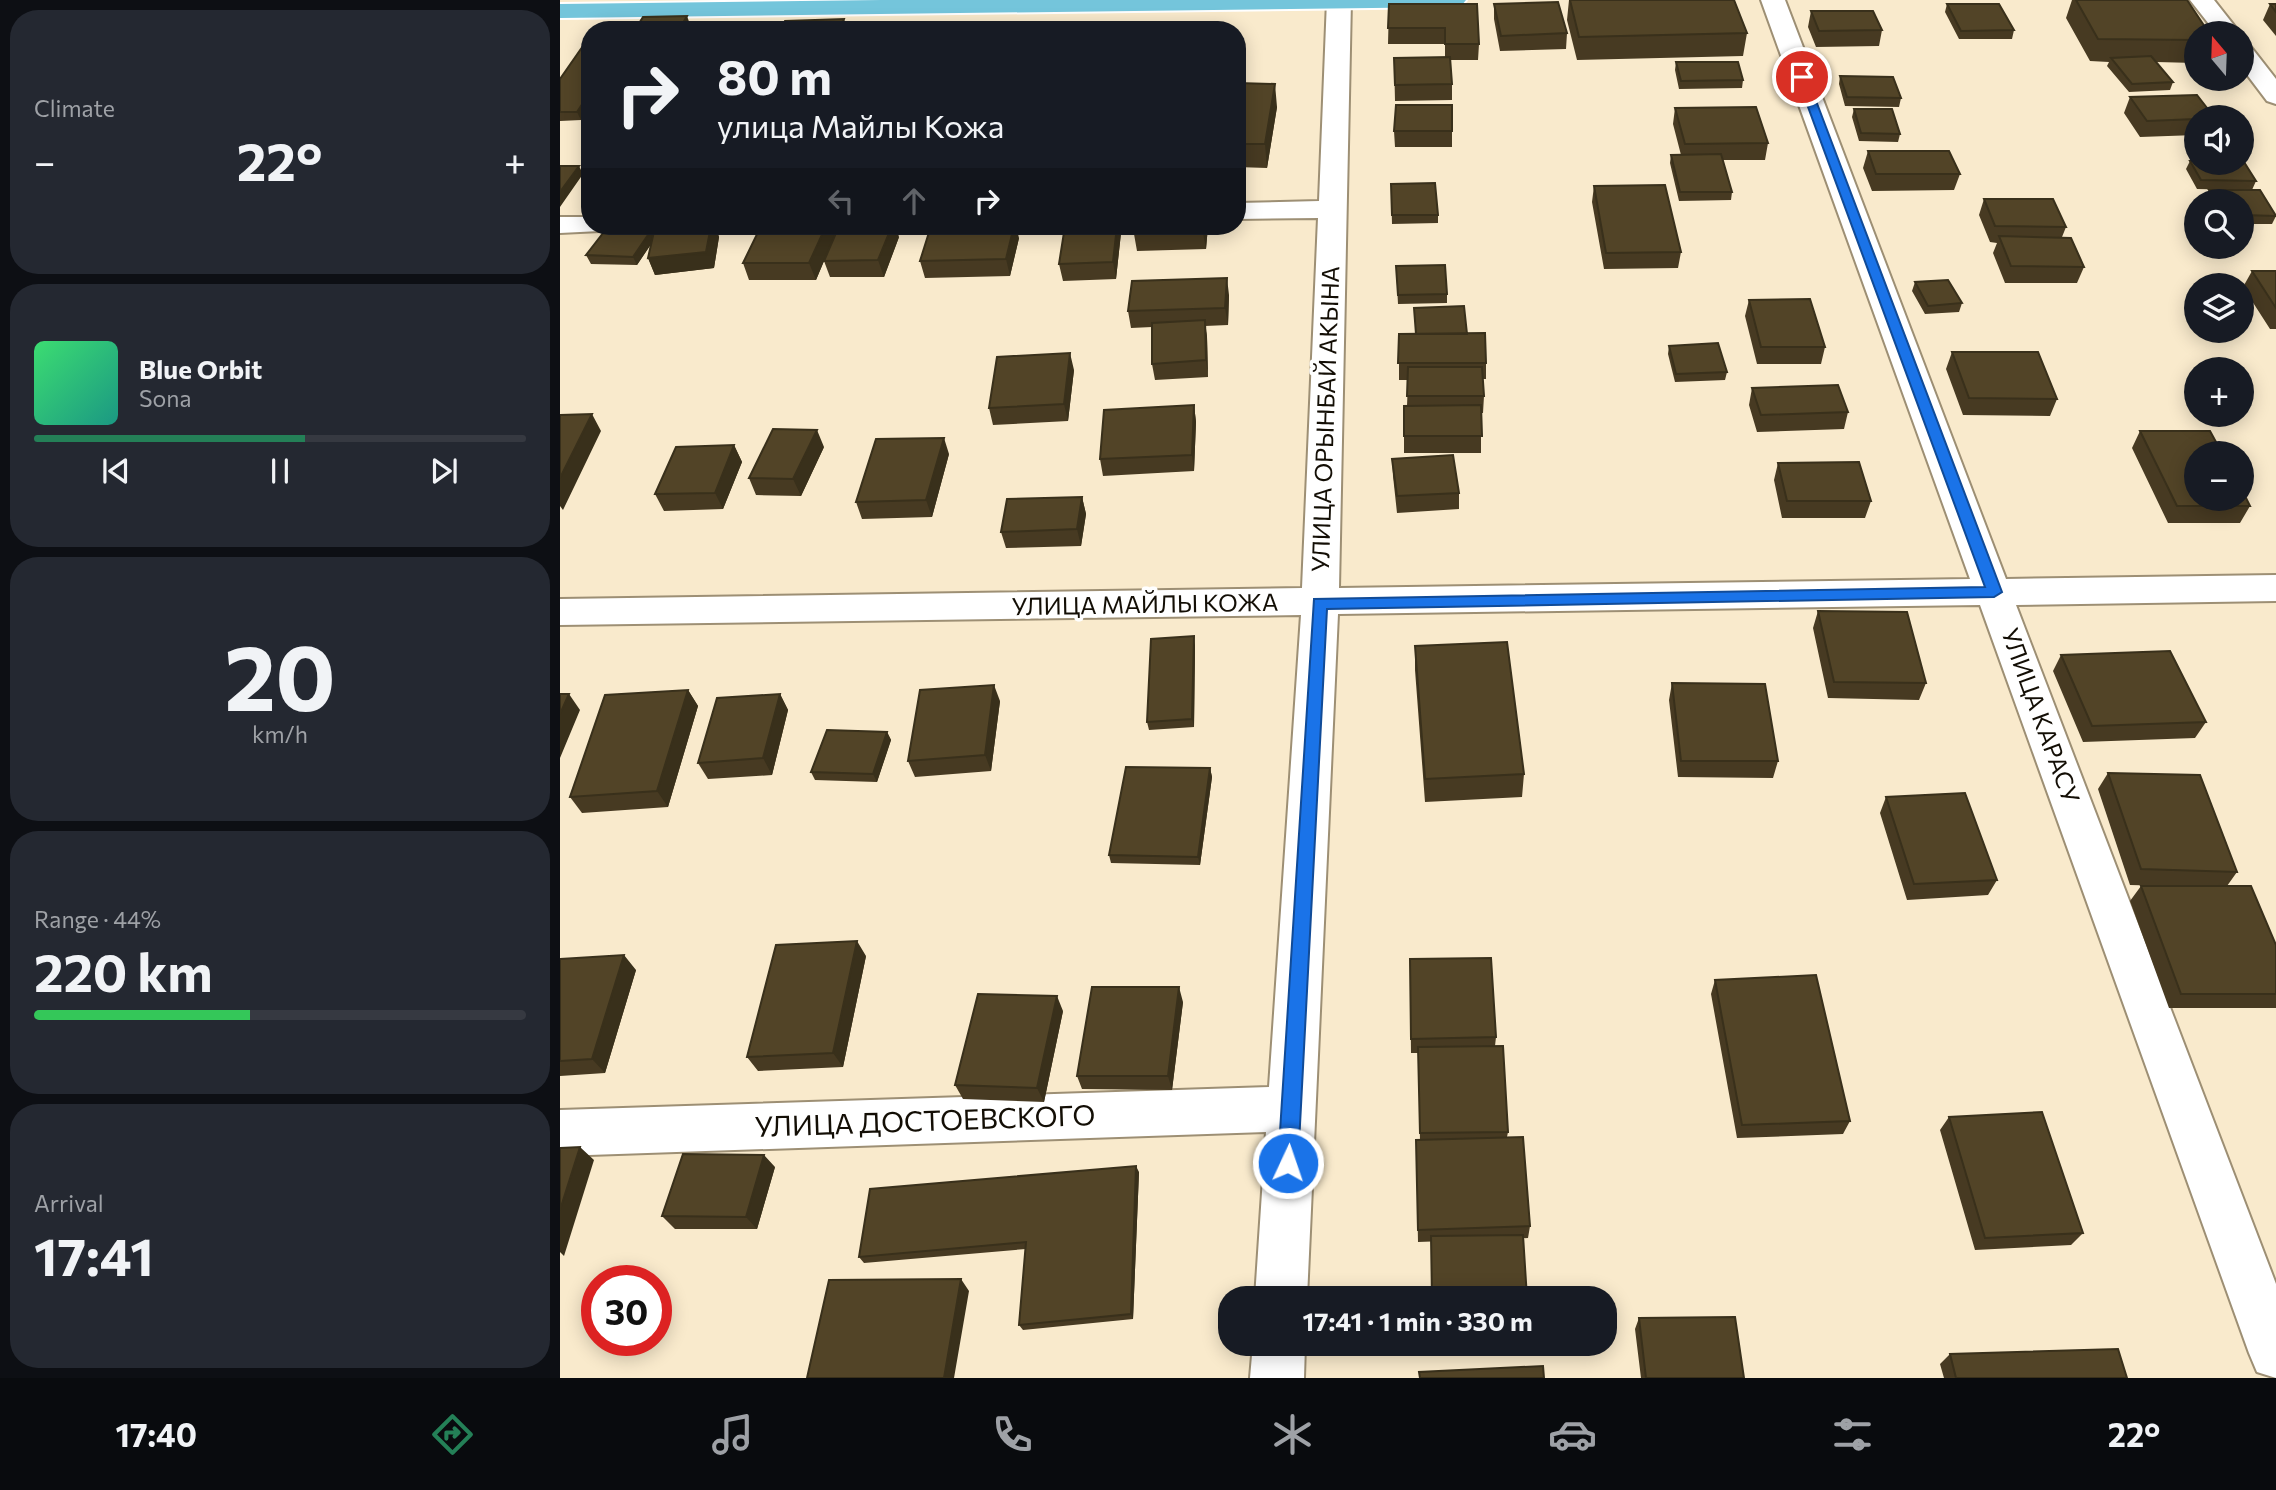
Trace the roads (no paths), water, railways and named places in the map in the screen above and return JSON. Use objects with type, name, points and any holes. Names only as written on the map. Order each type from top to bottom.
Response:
[{"type":"main road","points":[[560,11],[1454,0]]},
{"type":"street","name":"УЛИЦА КАРАСУ","points":[[1773,0],[2276,1353]]},
{"type":"street","points":[[2202,0],[2219,21]]},
{"type":"street","name":"УЛИЦА ОРЫНБАЙ АКЫНА","points":[[1282,1286],[1320,603],[1339,1]]},
{"type":"street","points":[[2254,68],[2276,96]]},
{"type":"street","points":[[1246,211],[1332,209]]},
{"type":"street","points":[[560,225],[581,225]]},
{"type":"street","name":"УЛИЦА МАЙЛЫ КОЖА","points":[[560,612],[2276,588]]},
{"type":"street","name":"УЛИЦА ДОСТОЕВСКОГО","points":[[560,1133],[1290,1109]]},
{"type":"street","points":[[1277,1378],[1278,1356]]}]
